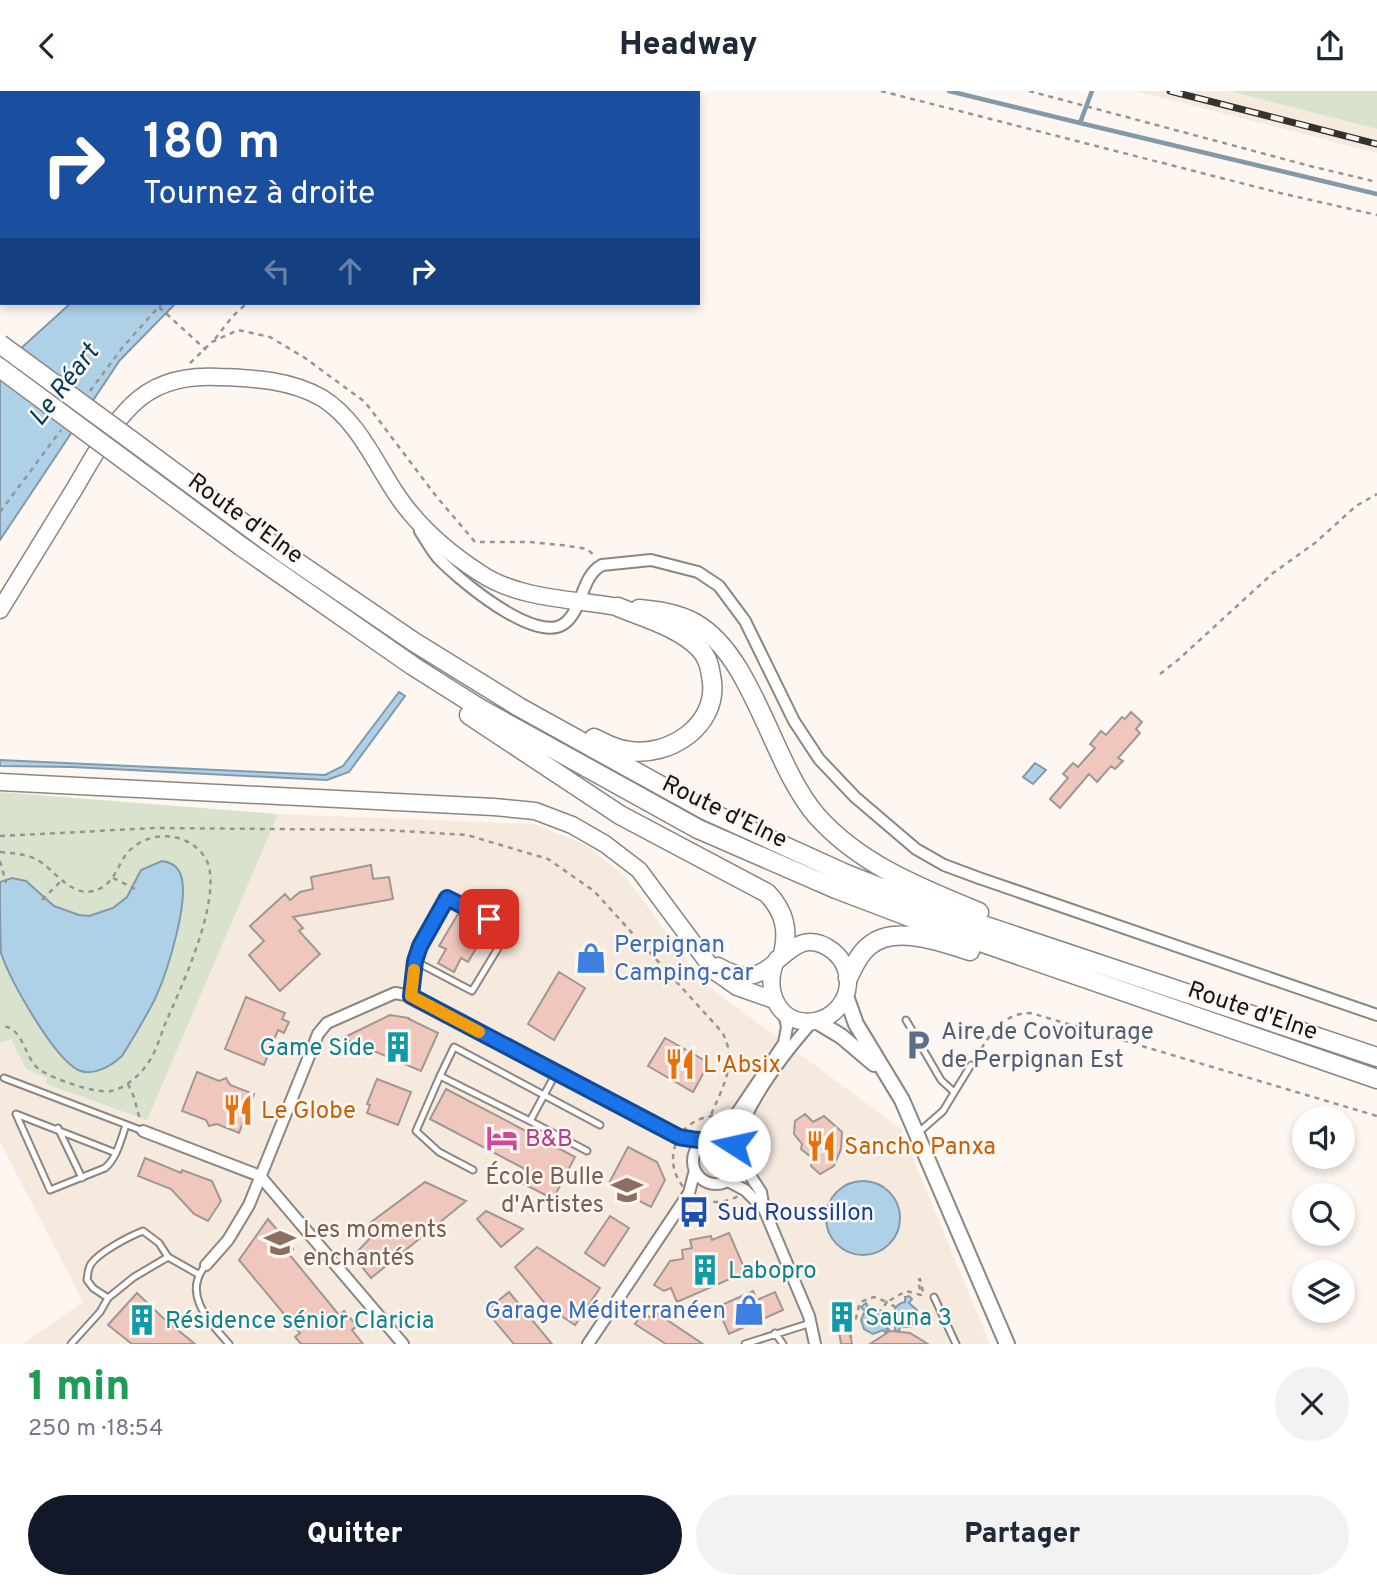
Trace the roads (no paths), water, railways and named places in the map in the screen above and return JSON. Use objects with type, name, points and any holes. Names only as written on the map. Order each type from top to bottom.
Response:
[{"type":"highway","points":[[0,344],[134,442],[421,636],[510,692],[614,748],[631,752],[654,751],[691,734],[706,713],[712,688],[710,663],[699,648],[671,629],[618,607]]},
{"type":"highway","name":"Route d'Elne","points":[[0,368],[296,585],[413,666],[481,709],[698,829],[836,889],[953,933],[1377,1080]]},
{"type":"highway","name":"Route d'Elne","points":[[134,442],[285,554],[414,642],[610,760],[705,810],[844,873],[936,909],[1377,1057]]},
{"type":"highway","points":[[296,585],[465,712],[620,815],[766,893],[781,911],[785,923],[780,956]]},
{"type":"highway","points":[[618,607],[667,612],[696,624],[717,642],[741,673],[789,776],[802,797],[852,848],[891,874],[1111,967]]},
{"type":"highway","points":[[847,987],[860,954],[871,943],[892,936],[914,937],[963,949],[1252,1047],[1377,1080]]},
{"type":"main road","points":[[0,610],[107,436],[132,405],[150,389],[173,380],[202,376],[268,380],[292,385],[323,399],[343,416],[400,499],[438,542],[482,575],[518,590],[618,607]]},
{"type":"main road","points":[[0,782],[535,811],[572,825],[605,844],[639,870],[695,949],[714,971],[737,987],[779,1006],[793,1018],[815,1021],[829,1016],[839,1008],[847,987],[845,966],[838,955],[817,944],[805,943],[793,947],[765,970],[750,976],[731,973],[695,949]]},
{"type":"main road","points":[[779,1006],[770,979],[780,956]]},
{"type":"street","points":[[400,499],[436,556],[467,585],[513,616],[543,629],[558,628],[572,616],[589,579],[602,565],[651,560],[698,572],[719,586],[745,621],[794,721],[819,759],[881,821],[916,849],[944,865],[1377,1015]]},
{"type":"street","points":[[847,987],[856,1024],[891,1080],[917,1134],[1007,1344]]},
{"type":"street","points":[[206,1265],[228,1240],[248,1205],[318,1034],[327,1023],[395,993],[411,996],[679,1137],[704,1140],[717,1137],[736,1122],[791,1046],[815,1021],[841,1036],[891,1080]]},
{"type":"street","points":[[734,1145],[736,1122],[784,1043],[787,1027],[779,1006]]},
{"type":"street","points":[[140,1130],[260,1176],[403,1344]]},
{"type":"street","points":[[679,1137],[693,1157]]},
{"type":"street","points":[[717,1137],[734,1145],[740,1160],[761,1192],[764,1209],[811,1323],[815,1344]]},
{"type":"street","points":[[588,1344],[689,1193],[695,1170],[693,1157],[695,1150],[704,1140]]},
{"type":"street","points":[[689,1193],[728,1181],[737,1172],[740,1160]]},
{"type":"street","points":[[695,1170],[706,1182],[713,1184]]},
{"type":"street","points":[[728,1181],[745,1190],[764,1209]]},
{"type":"lane","points":[[411,996],[415,961],[420,946],[447,898],[509,930],[472,991],[415,961]]},
{"type":"lane","points":[[906,1020],[941,1080],[954,1092]]},
{"type":"lane","points":[[473,1170],[439,1152],[416,1131],[454,1047],[600,1125]]},
{"type":"lane","points":[[917,1134],[943,1111],[971,1065]]},
{"type":"lane","points":[[530,1121],[556,1073]]},
{"type":"lane","points":[[440,1076],[587,1151]]},
{"type":"lane","points":[[4,1078],[140,1130]]},
{"type":"lane","points":[[116,1153],[16,1114],[50,1190],[105,1168],[113,1162],[126,1125]]},
{"type":"lane","points":[[58,1129],[82,1178]]},
{"type":"lane","points":[[108,1298],[93,1288],[87,1280],[92,1262],[131,1235],[143,1231],[159,1243],[168,1257],[198,1274]]},
{"type":"lane","points":[[71,1344],[100,1312],[108,1298],[134,1277],[168,1257]]},
{"type":"lane","points":[[206,1265],[198,1274],[195,1285],[201,1310],[229,1344]]},
{"type":"lane","points":[[934,1297],[956,1344]]},
{"type":"lane","points":[[745,1344],[811,1323]]},
{"type":"lane","points":[[775,1333],[783,1344]]},
{"type":"water","name":"Le Réart","points":[[69,305],[174,305],[120,360],[0,540],[0,370]]},
{"type":"water","points":[[399,692],[405,696],[349,772],[327,780],[0,766],[0,760],[325,775],[343,766]]},
{"type":"water","points":[[1035,763],[1046,770],[1033,784],[1023,777]]},
{"type":"water","points":[[162,861],[172,864],[179,871],[183,897],[176,935],[160,988],[122,1056],[96,1071],[78,1070],[45,1034],[23,998],[1,953],[0,882],[12,878],[26,881],[54,906],[89,916],[113,908],[127,897],[141,870]]},
{"type":"water","points":[[863,1181],[884,1187],[894,1197],[900,1218],[894,1239],[884,1249],[863,1255],[842,1249],[832,1239],[826,1218],[832,1197],[842,1187]]},
{"type":"water","points":[[909,1296],[912,1299],[909,1303],[917,1310],[917,1320],[910,1327],[900,1327],[899,1331],[895,1331],[896,1307]]},
{"type":"water","points":[[866,1303],[869,1309],[875,1308],[885,1314],[886,1326],[890,1331],[886,1333],[883,1330],[873,1334],[864,1329],[861,1320],[865,1311],[861,1307]]},
{"type":"waterway","points":[[949,91],[1080,123],[1092,91]]},
{"type":"waterway","points":[[1080,123],[1377,194]]},
{"type":"railway","points":[[1170,91],[1377,144]]},
{"type":"place","name":"Perpignan Camping-car","points":[[591,958]]},
{"type":"place","name":"Aire de Covoiturage de Perpignan Est","points":[[918,1045]]},
{"type":"place","name":"Game Side","points":[[398,1047]]},
{"type":"place","name":"L'Absix","points":[[680,1064]]},
{"type":"place","name":"Le Globe","points":[[238,1110]]},
{"type":"place","name":"B&B","points":[[502,1138]]},
{"type":"place","name":"Sancho Panxa","points":[[821,1146]]},
{"type":"place","name":"École Bulle d'Artistes","points":[[627,1190]]},
{"type":"place","name":"Sud Roussillon","points":[[694,1212]]},
{"type":"place","name":"Les moments enchantés","points":[[280,1243]]},
{"type":"place","name":"Labopro","points":[[705,1270]]},
{"type":"place","name":"Garage Méditerranéen","points":[[749,1310]]},
{"type":"place","name":"Sauna 3","points":[[842,1317]]},
{"type":"place","name":"Résidence sénior Claricia","points":[[142,1320]]}]
